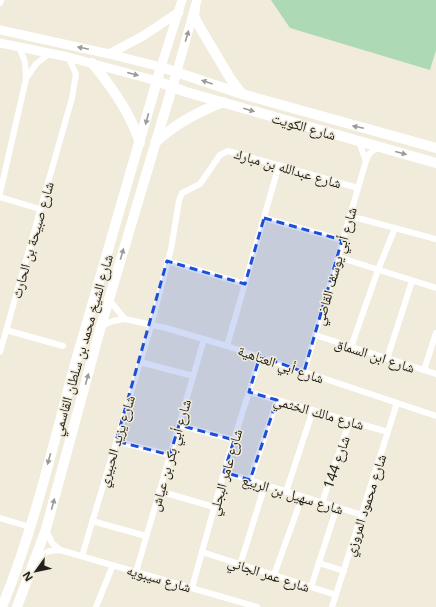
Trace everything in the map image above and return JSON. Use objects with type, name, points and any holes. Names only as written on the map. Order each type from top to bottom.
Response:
[{"type":"main road","points":[[1,28],[161,67],[182,0]]},
{"type":"main road","points":[[177,71],[196,4]]},
{"type":"main road","points":[[196,4],[194,16],[200,28],[230,78],[242,94]]},
{"type":"main road","points":[[109,54],[143,36],[179,12]]},
{"type":"main road","points":[[0,43],[68,57],[157,81]]},
{"type":"main road","points":[[92,63],[125,110],[135,128],[140,143]]},
{"type":"main road","name":"شارع الكويت","points":[[161,67],[177,71],[242,94],[436,148]]},
{"type":"main road","name":"شارع الشيخ محمد بن سلطان القاسمي","points":[[2,607],[30,527],[161,67]]},
{"type":"main road","name":"شارع الشيخ محمد بن سلطان القاسمي","points":[[17,607],[46,529],[101,326],[177,71]]},
{"type":"main road","name":"شارع الكويت","points":[[157,81],[172,87],[359,142],[436,163]]},
{"type":"main road","points":[[155,143],[176,126],[204,110],[223,102]]},
{"type":"street","points":[[0,193],[26,79],[25,62],[19,47]]},
{"type":"street","points":[[26,79],[36,64],[50,53]]},
{"type":"street","name":"شارع صبيحة بن الحارث","points":[[0,352],[62,136],[76,80],[75,69],[68,57]]},
{"type":"street","points":[[359,142],[366,161]]},
{"type":"street","name":"شارع أبي يوسف القاضي","points":[[304,372],[366,161],[369,154],[378,147]]},
{"type":"street","name":"شارع عبدالله بن مبارك","points":[[151,326],[167,261],[180,197],[185,190],[197,186],[203,181],[222,153],[232,151],[358,188]]},
{"type":"street","points":[[227,346],[280,165]]},
{"type":"street","points":[[0,197],[40,209]]},
{"type":"street","points":[[350,216],[436,239]]},
{"type":"street","points":[[264,218],[342,240]]},
{"type":"street","points":[[352,347],[378,270],[395,228]]},
{"type":"street","points":[[338,257],[436,288]]},
{"type":"street","points":[[167,261],[245,284]]},
{"type":"street","points":[[387,358],[412,280]]},
{"type":"street","points":[[109,300],[125,319]]},
{"type":"street","name":"شارع أبي العتاهية","points":[[101,326],[113,321],[125,319],[204,339],[260,356],[436,416]]},
{"type":"street","name":"شارع يزيد الحبيري","points":[[82,556],[151,326]]},
{"type":"street","points":[[6,330],[63,346]]},
{"type":"street","points":[[424,370],[436,333]]},
{"type":"street","name":"شارع ابن السماق","points":[[314,335],[436,374]]},
{"type":"street","name":"شارع أبي بكر بن عياش","points":[[136,572],[204,339]]},
{"type":"street","name":"شارع عامر البجلي","points":[[192,588],[224,472],[260,356]]},
{"type":"street","points":[[140,362],[193,376]]},
{"type":"street","name":"شارع مالك الخثمي","points":[[249,392],[388,432]]},
{"type":"street","points":[[250,480],[277,400]]},
{"type":"street","name":"شارع محمود المروزي","points":[[332,607],[398,404]]},
{"type":"street","points":[[286,492],[313,410]]},
{"type":"street","name":"شارع 144","points":[[322,503],[350,420]]},
{"type":"street","points":[[179,425],[234,440]]},
{"type":"street","points":[[116,441],[170,456]]},
{"type":"street","name":"شارع سهيل بن الربيع","points":[[224,472],[362,515]]},
{"type":"street","points":[[240,565],[265,485]]},
{"type":"street","points":[[159,491],[214,507]]},
{"type":"street","points":[[274,575],[302,496]]},
{"type":"street","points":[[311,587],[337,507]]},
{"type":"street","points":[[0,518],[30,527]]},
{"type":"street","points":[[92,521],[146,536]]},
{"type":"street","points":[[46,529],[49,539],[60,550]]},
{"type":"street","points":[[36,559],[49,550],[60,550]]},
{"type":"street","name":"شارع سيبويه","points":[[60,550],[257,607]]},
{"type":"street","name":"شارع عمر الجاني","points":[[202,552],[336,595]]},
{"type":"street","points":[[319,563],[344,571]]},
{"type":"street","points":[[96,607],[113,565]]},
{"type":"highlighted area","points":[[264,218],[342,240],[304,372],[260,356],[249,392],[277,400],[250,480],[224,472],[234,440],[179,425],[170,455],[116,441],[167,261],[245,284]]},
{"type":"green space","points":[[271,0],[436,0],[436,50],[430,70],[290,28]]}]
